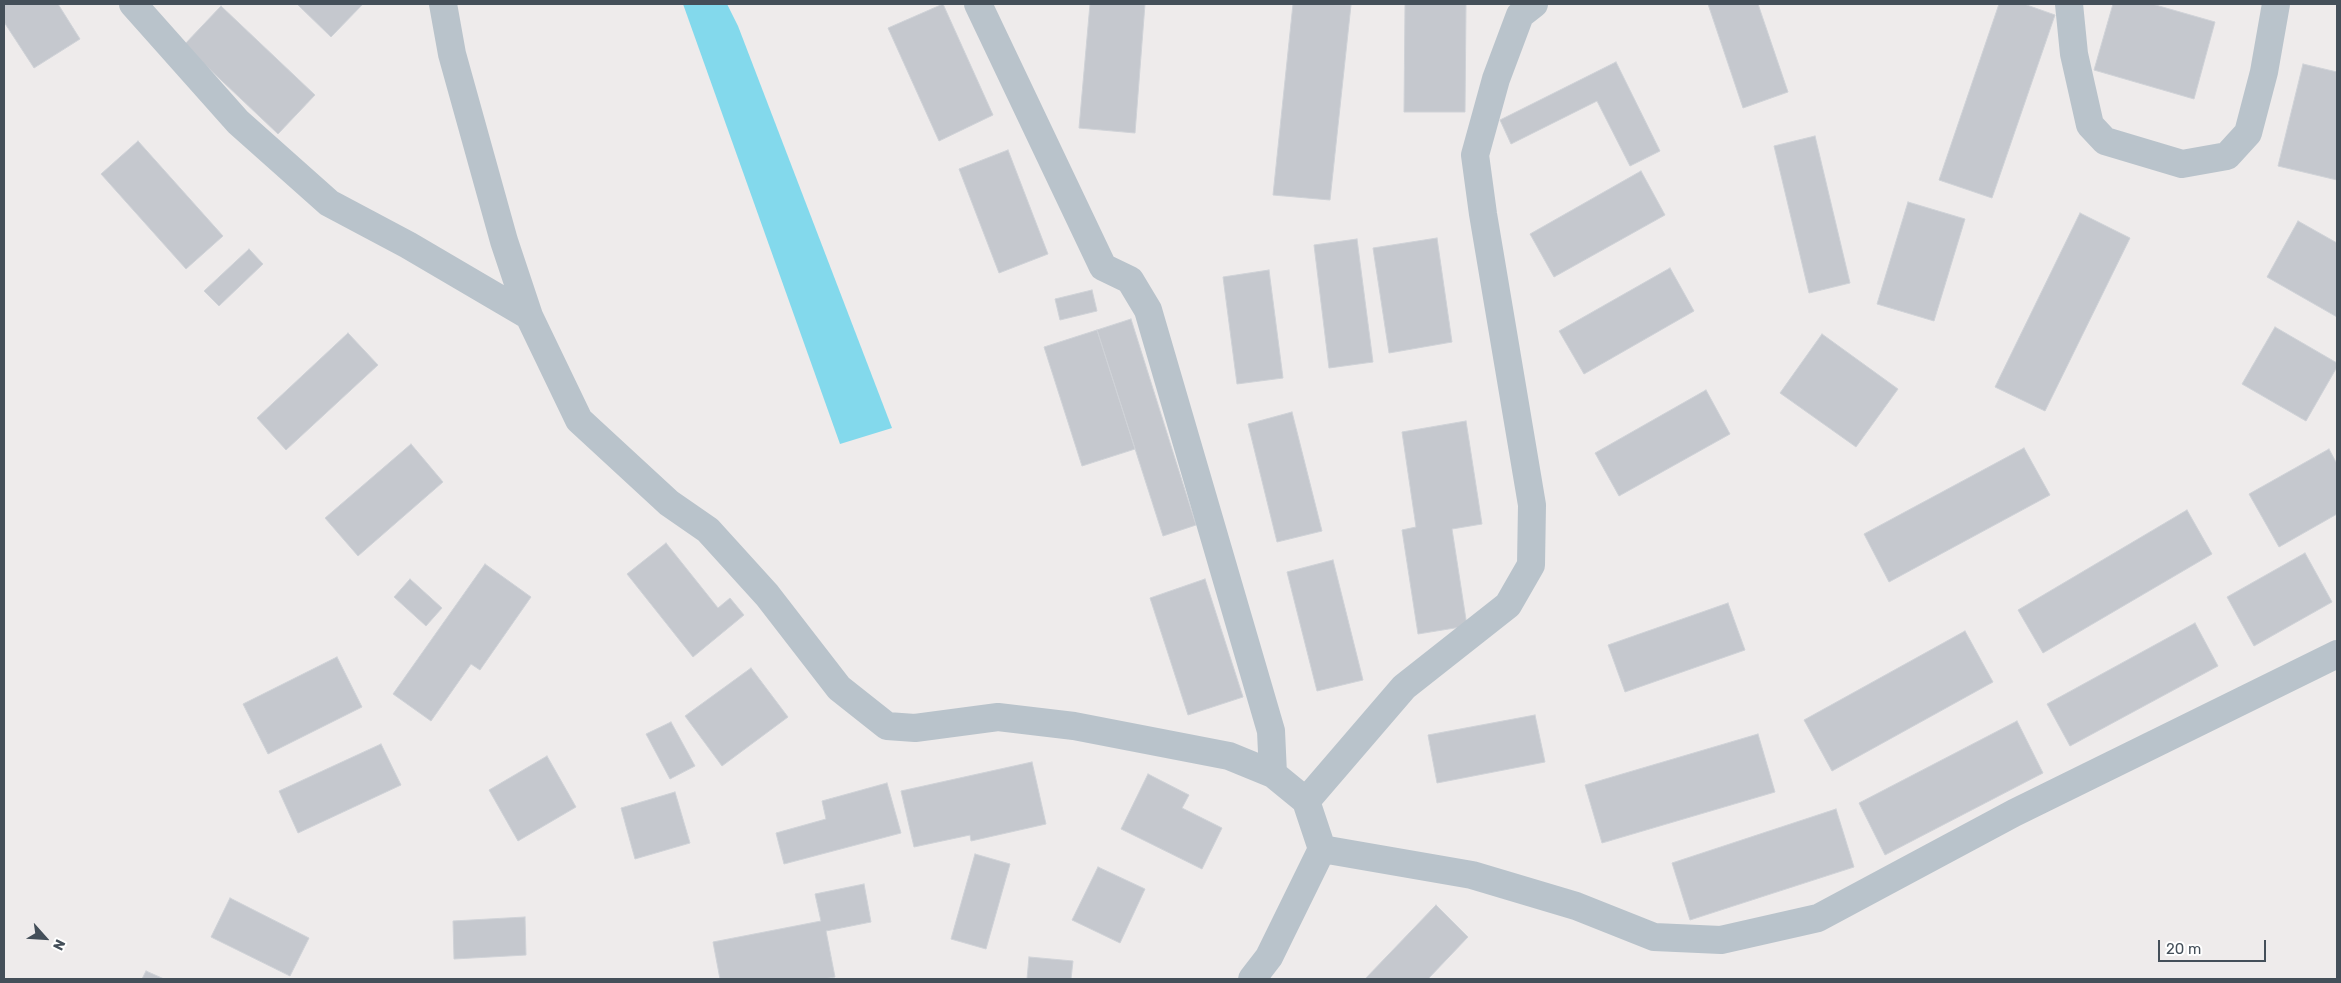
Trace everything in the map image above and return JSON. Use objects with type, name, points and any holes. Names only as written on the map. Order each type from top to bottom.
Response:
[{"type":"street","points":[[133,4],[238,122],[329,203],[529,316]]},
{"type":"street","points":[[443,4],[452,54],[504,241],[529,316],[579,420],[669,503],[708,530],[767,595],[840,688],[887,726],[915,728],[998,717],[1074,726],[1229,756],[1273,774],[1306,801],[1322,849],[1269,957],[1252,979]]},
{"type":"street","points":[[978,4],[1103,267],[1130,280],[1148,310],[1271,731],[1273,774]]},
{"type":"street","points":[[2069,4],[2074,54],[2090,125],[2105,141],[2182,164],[2227,156],[2248,134],[2264,72],[2276,4]]},
{"type":"street","points":[[1306,801],[1404,687],[1508,604],[1531,565],[1532,505],[1483,214],[1475,155],[1496,79],[1524,8]]},
{"type":"street","points":[[1322,849],[1472,875],[1576,906],[1654,937],[1721,940],[1818,918],[2014,813],[2337,654]]},
{"type":"water","points":[[683,4],[727,4],[738,26],[892,428],[840,444]]},
{"type":"building","points":[[4,4],[58,4],[80,39],[34,68],[4,22]]},
{"type":"building","points":[[297,4],[363,4],[331,37]]},
{"type":"building","points":[[943,4],[993,115],[939,141],[888,28]]},
{"type":"building","points":[[1090,4],[1145,4],[1135,133],[1079,128]]},
{"type":"building","points":[[1293,4],[1351,5],[1330,200],[1273,195]]},
{"type":"building","points":[[1405,4],[1466,4],[1465,112],[1404,112]]},
{"type":"building","points":[[1708,4],[1758,4],[1788,92],[1743,108]]},
{"type":"building","points":[[1999,4],[2024,4],[2055,15],[1992,198],[1939,180]]},
{"type":"building","points":[[2113,4],[2152,4],[2215,22],[2194,99],[2094,70]]},
{"type":"building","points":[[221,6],[315,95],[278,134],[184,45]]},
{"type":"building","points":[[1616,62],[1660,151],[1630,166],[1597,101],[1511,144],[1500,120]]},
{"type":"building","points":[[2303,64],[2337,72],[2337,180],[2278,166]]},
{"type":"building","points":[[1815,136],[1850,283],[1809,293],[1774,146]]},
{"type":"building","points":[[138,141],[223,236],[186,269],[101,174]]},
{"type":"building","points":[[1008,150],[1048,254],[999,273],[959,169]]},
{"type":"building","points":[[1641,171],[1665,215],[1554,277],[1530,234]]},
{"type":"building","points":[[1908,202],[1965,219],[1934,321],[1877,304]]},
{"type":"building","points":[[2080,213],[2130,238],[2045,411],[1995,387]]},
{"type":"building","points":[[2298,221],[2337,243],[2337,317],[2267,277]]},
{"type":"building","points":[[1437,238],[1452,342],[1389,353],[1373,248]]},
{"type":"building","points":[[1357,239],[1373,362],[1329,368],[1314,245]]},
{"type":"building","points":[[249,249],[263,264],[219,306],[204,291]]},
{"type":"building","points":[[1670,268],[1694,311],[1584,374],[1559,331]]},
{"type":"building","points":[[1269,270],[1283,378],[1237,384],[1223,277]]},
{"type":"building","points":[[1092,290],[1097,311],[1060,320],[1055,299]]},
{"type":"building","points":[[1131,319],[1196,525],[1163,536],[1097,330]]},
{"type":"building","points":[[2275,327],[2337,363],[2337,367],[2306,421],[2242,384]]},
{"type":"building","points":[[1097,330],[1135,449],[1082,466],[1044,347]]},
{"type":"building","points":[[348,333],[378,365],[286,450],[257,418]]},
{"type":"building","points":[[1822,334],[1898,389],[1856,447],[1780,393]]},
{"type":"building","points":[[1706,390],[1730,434],[1619,496],[1595,453]]},
{"type":"building","points":[[1292,412],[1322,531],[1277,542],[1248,424]]},
{"type":"building","points":[[1466,421],[1482,524],[1452,529],[1467,626],[1418,634],[1402,530],[1416,527],[1402,432]]},
{"type":"building","points":[[411,444],[443,482],[358,556],[325,518]]},
{"type":"building","points":[[2024,448],[2050,495],[1889,582],[1864,534]]},
{"type":"building","points":[[2329,449],[2337,464],[2337,514],[2279,547],[2249,494]]},
{"type":"building","points":[[2187,510],[2212,554],[2043,653],[2018,610]]},
{"type":"building","points":[[666,543],[718,608],[730,598],[744,615],[693,657],[627,574]]},
{"type":"building","points":[[2305,553],[2332,602],[2254,646],[2227,597]]},
{"type":"building","points":[[1333,560],[1363,680],[1317,691],[1287,572]]},
{"type":"building","points":[[485,564],[531,597],[480,670],[471,664],[431,721],[393,694]]},
{"type":"building","points":[[410,579],[442,608],[426,626],[394,597]]},
{"type":"building","points":[[1205,579],[1243,697],[1188,715],[1150,598]]},
{"type":"building","points":[[1728,603],[1745,650],[1625,692],[1608,645]]},
{"type":"building","points":[[2195,623],[2218,666],[2070,746],[2047,704]]},
{"type":"building","points":[[1965,631],[1993,682],[1832,771],[1804,720]]},
{"type":"building","points":[[337,657],[362,707],[268,754],[243,704]]},
{"type":"building","points":[[751,668],[788,717],[722,766],[685,716]]},
{"type":"building","points":[[1535,715],[1545,762],[1437,783],[1428,735]]},
{"type":"building","points":[[2017,721],[2043,773],[1885,855],[1859,803]]},
{"type":"building","points":[[671,722],[695,766],[670,779],[646,734]]},
{"type":"building","points":[[1758,734],[1775,792],[1602,843],[1585,785]]},
{"type":"building","points":[[381,744],[401,785],[298,833],[279,791]]},
{"type":"building","points":[[547,756],[576,807],[518,841],[489,790]]},
{"type":"building","points":[[1032,762],[1046,824],[971,841],[970,835],[914,847],[901,791]]},
{"type":"building","points":[[1148,774],[1189,795],[1182,808],[1222,828],[1202,869],[1121,829]]},
{"type":"building","points":[[887,783],[901,833],[784,864],[776,833],[826,819],[822,801]]},
{"type":"building","points":[[675,792],[690,843],[635,859],[621,808]]},
{"type":"building","points":[[1836,809],[1854,867],[1690,920],[1672,863]]},
{"type":"building","points":[[975,854],[1010,864],[986,949],[951,939]]},
{"type":"building","points":[[1098,867],[1145,889],[1120,943],[1072,920]]},
{"type":"building","points":[[864,884],[871,922],[826,931],[835,977],[824,979],[720,979],[713,942],[821,921],[815,894]]},
{"type":"building","points":[[230,898],[309,938],[290,976],[211,937]]},
{"type":"building","points":[[1436,905],[1468,937],[1428,979],[1365,979]]},
{"type":"building","points":[[525,917],[526,955],[454,959],[453,921]]},
{"type":"building","points":[[1029,957],[1073,961],[1071,979],[1027,979]]},
{"type":"building","points":[[146,971],[164,979],[142,979]]}]
